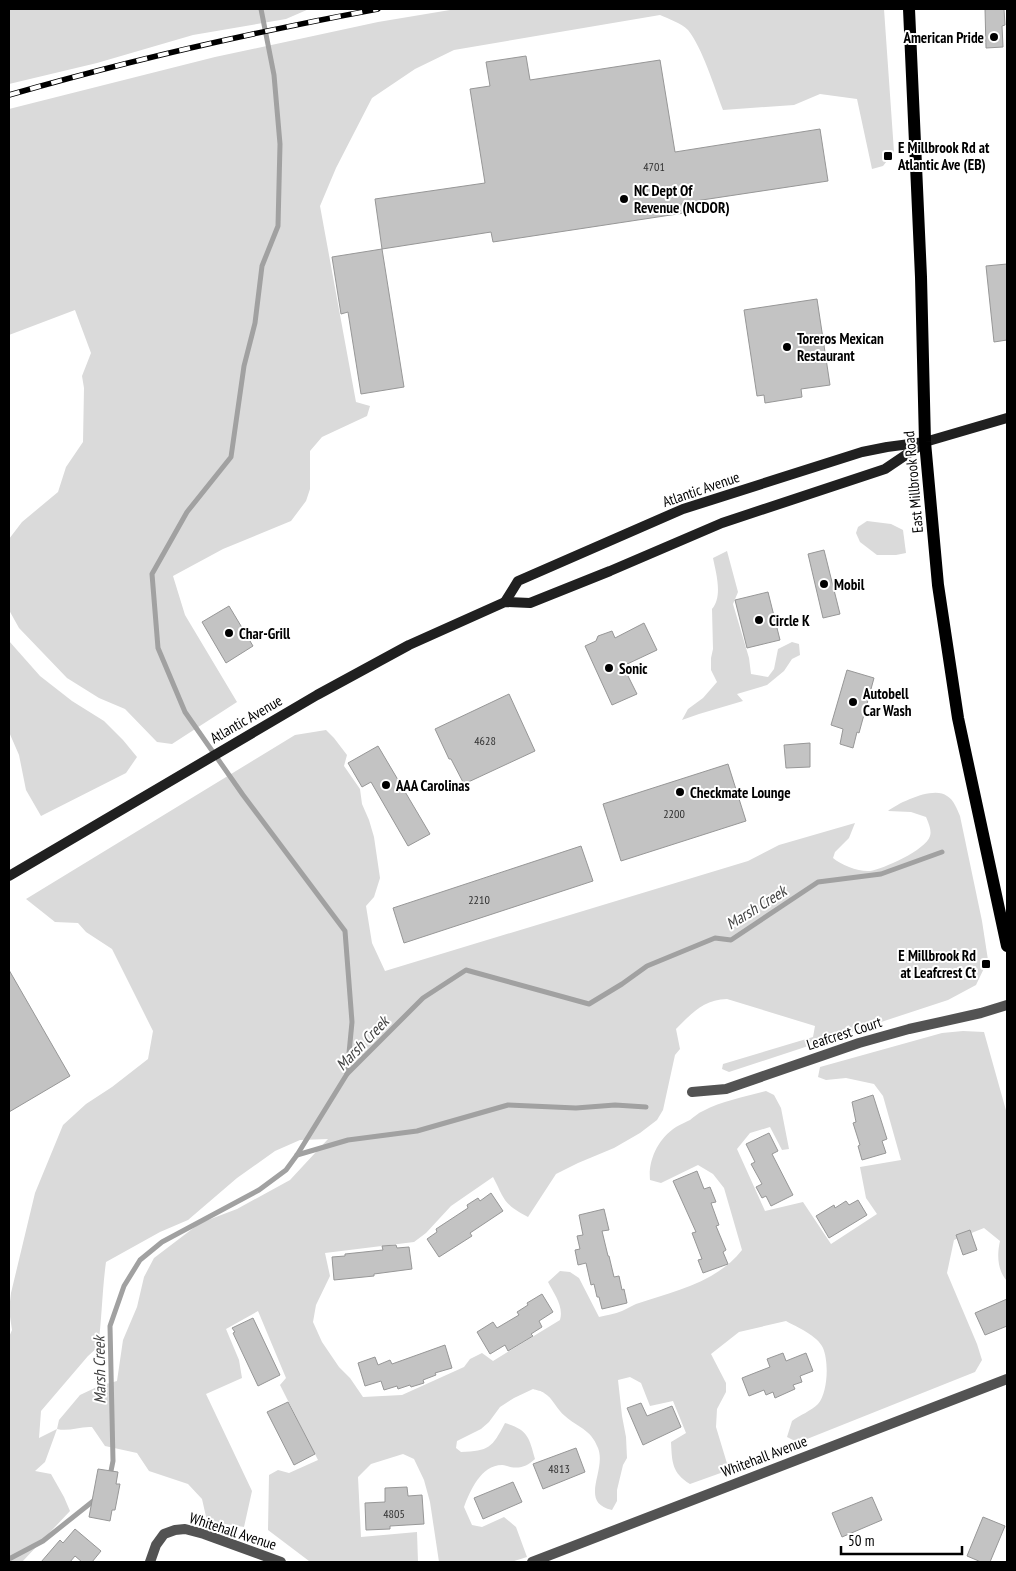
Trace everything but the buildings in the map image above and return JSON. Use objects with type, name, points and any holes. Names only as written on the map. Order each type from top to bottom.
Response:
[{"type":"main road","name":"East Millbrook Road","points":[[910,9],[921,276],[925,442],[938,584],[958,718],[1007,946]]},
{"type":"main road","name":"Atlantic Avenue","points":[[505,602],[518,581],[683,509],[862,452],[925,442],[1007,418]]},
{"type":"main road","name":"Atlantic Avenue","points":[[9,876],[351,675],[409,645],[505,602],[530,603],[722,523],[885,469],[925,442]]},
{"type":"street","name":"Leafcrest Court","points":[[692,1092],[726,1090],[859,1043],[1007,1005]]},
{"type":"street","name":"Whitehall Avenue","points":[[532,1562],[1007,1379]]},
{"type":"street","name":"Whitehall Avenue","points":[[150,1562],[156,1545],[164,1534],[185,1529],[281,1562]]},
{"type":"shaded area","points":[[9,9],[309,9],[286,19],[193,35],[97,63],[9,84]]},
{"type":"shaded area","points":[[456,9],[884,9],[894,152],[883,166],[872,169],[857,99],[820,94],[794,105],[723,110],[708,68],[693,37],[682,25],[660,15],[454,50],[415,69],[372,98],[336,168],[320,206],[356,402],[370,406],[367,416],[322,437],[310,451],[310,489],[306,501],[291,521],[223,549],[173,576],[185,615],[237,702],[172,744],[157,742],[125,709],[99,698],[67,678],[19,628],[9,610],[9,539],[22,522],[58,492],[66,467],[83,442],[84,388],[82,376],[91,353],[75,310],[9,335],[9,109],[215,57],[378,22]]},
{"type":"shaded area","points":[[867,521],[891,524],[903,530],[906,553],[877,555],[860,542],[856,533],[858,527]]},
{"type":"shaded area","points":[[727,551],[738,592],[733,604],[749,658],[751,674],[768,677],[774,669],[778,649],[792,642],[799,644],[800,655],[792,659],[784,671],[767,685],[737,694],[743,701],[682,720],[688,709],[703,698],[717,682],[711,670],[713,649],[712,609],[718,591],[713,558]]},
{"type":"shaded area","points":[[9,641],[40,676],[72,701],[104,721],[137,757],[126,773],[41,816],[26,790],[19,755],[9,732]]},
{"type":"shaded area","points":[[326,730],[347,755],[344,766],[360,789],[362,804],[374,837],[380,878],[374,897],[366,906],[372,943],[385,971],[748,861],[779,845],[855,823],[849,838],[835,852],[833,858],[850,868],[870,871],[894,863],[913,853],[927,841],[930,836],[930,826],[926,817],[911,812],[888,811],[900,803],[917,796],[934,793],[941,793],[952,800],[960,816],[982,921],[988,960],[976,985],[948,1000],[729,1072],[722,1069],[723,1064],[813,1037],[815,1026],[727,999],[711,1002],[698,1008],[676,1029],[680,1049],[675,1055],[663,1110],[657,1120],[640,1133],[614,1148],[556,1174],[528,1217],[509,1205],[493,1177],[451,1206],[426,1233],[414,1242],[325,1253],[330,1276],[316,1305],[313,1322],[322,1342],[363,1397],[402,1395],[464,1367],[470,1359],[482,1353],[493,1361],[560,1320],[560,1305],[548,1282],[560,1271],[570,1272],[579,1278],[599,1317],[619,1312],[636,1304],[679,1290],[720,1271],[742,1250],[724,1188],[713,1174],[698,1165],[661,1183],[650,1180],[650,1172],[653,1157],[664,1137],[699,1113],[726,1102],[766,1091],[774,1095],[781,1108],[789,1149],[782,1150],[770,1127],[750,1133],[737,1149],[765,1211],[803,1202],[831,1244],[877,1214],[866,1198],[860,1167],[901,1160],[883,1096],[874,1084],[846,1078],[826,1080],[818,1077],[820,1067],[942,1033],[963,1031],[984,1032],[1007,1114],[1007,1281],[1001,1272],[999,1262],[998,1251],[1000,1241],[984,1228],[954,1240],[947,1273],[982,1360],[975,1372],[807,1439],[795,1441],[787,1437],[792,1421],[818,1404],[824,1392],[827,1369],[823,1348],[812,1336],[786,1321],[739,1332],[711,1354],[726,1383],[726,1392],[717,1409],[716,1427],[729,1470],[690,1484],[684,1480],[674,1466],[671,1442],[686,1433],[673,1401],[650,1406],[641,1383],[630,1377],[618,1380],[627,1458],[623,1465],[617,1490],[617,1501],[612,1510],[602,1506],[597,1500],[595,1493],[600,1457],[592,1437],[562,1413],[547,1395],[533,1389],[500,1407],[481,1429],[457,1441],[456,1448],[461,1452],[484,1449],[493,1443],[505,1423],[519,1428],[526,1435],[535,1459],[521,1467],[514,1468],[502,1465],[488,1469],[477,1480],[464,1507],[472,1525],[482,1527],[504,1517],[516,1527],[527,1557],[511,1562],[439,1562],[430,1502],[424,1480],[414,1459],[403,1454],[371,1464],[358,1477],[361,1537],[417,1532],[418,1562],[315,1562],[309,1561],[268,1530],[269,1475],[278,1470],[289,1473],[318,1460],[280,1385],[286,1378],[258,1311],[226,1329],[239,1360],[242,1378],[206,1394],[252,1491],[244,1527],[207,1521],[202,1499],[188,1484],[149,1471],[137,1453],[105,1446],[92,1427],[66,1430],[57,1429],[45,1462],[35,1471],[51,1474],[70,1511],[22,1562],[9,1562],[9,1337],[12,1330],[9,1310],[11,1293],[35,1193],[63,1125],[86,1104],[112,1087],[148,1059],[153,1031],[112,949],[86,932],[78,923],[55,922],[26,899],[295,735]],"holes":[[[328,1139],[290,1180],[237,1209],[200,1223],[154,1258],[144,1277],[137,1307],[123,1340],[117,1381],[99,1386],[80,1395],[59,1420],[57,1429],[39,1438],[41,1411],[98,1347],[106,1262],[160,1232],[188,1220],[237,1178],[275,1151],[300,1140]]]},
{"type":"waterway","points":[[261,9],[274,75],[280,144],[278,226],[262,266],[255,323],[244,366],[231,457],[187,512],[152,574],[158,648],[185,712],[243,795],[345,931],[352,1022],[347,1074]]},
{"type":"waterway","name":"Marsh Creek","points":[[110,1476],[113,1461],[110,1326],[124,1286],[140,1260],[162,1242],[259,1190],[286,1170],[347,1074],[423,998],[466,970],[589,1004],[647,966],[715,938],[731,940],[818,882],[881,874],[942,852]]},
{"type":"waterway","points":[[297,1155],[348,1140],[417,1131],[508,1105],[576,1108],[615,1105],[646,1107]]},
{"type":"waterway","name":"Marsh Creek","points":[[9,1559],[43,1541],[97,1498]]},
{"type":"railway","points":[[9,95],[100,70],[192,48],[378,9]]},
{"type":"place","name":"American Pride","points":[[994,37]]},
{"type":"place","name":"E Millbrook Rd at Atlantic Ave (EB)","points":[[888,156]]},
{"type":"place","name":"NC Dept Of Revenue (NCDOR)","points":[[624,199]]},
{"type":"place","name":"Toreros Mexican Restaurant","points":[[787,347]]},
{"type":"place","name":"Mobil","points":[[824,584]]},
{"type":"place","name":"Circle K","points":[[759,620]]},
{"type":"place","name":"Char-Grill","points":[[229,633]]},
{"type":"place","name":"Sonic","points":[[609,668]]},
{"type":"place","name":"Autobell Car Wash","points":[[853,702]]},
{"type":"place","name":"AAA Carolinas","points":[[386,785]]},
{"type":"place","name":"Checkmate Lounge","points":[[680,792]]},
{"type":"place","name":"E Millbrook Rd at Leafcrest Ct","points":[[986,964]]}]
